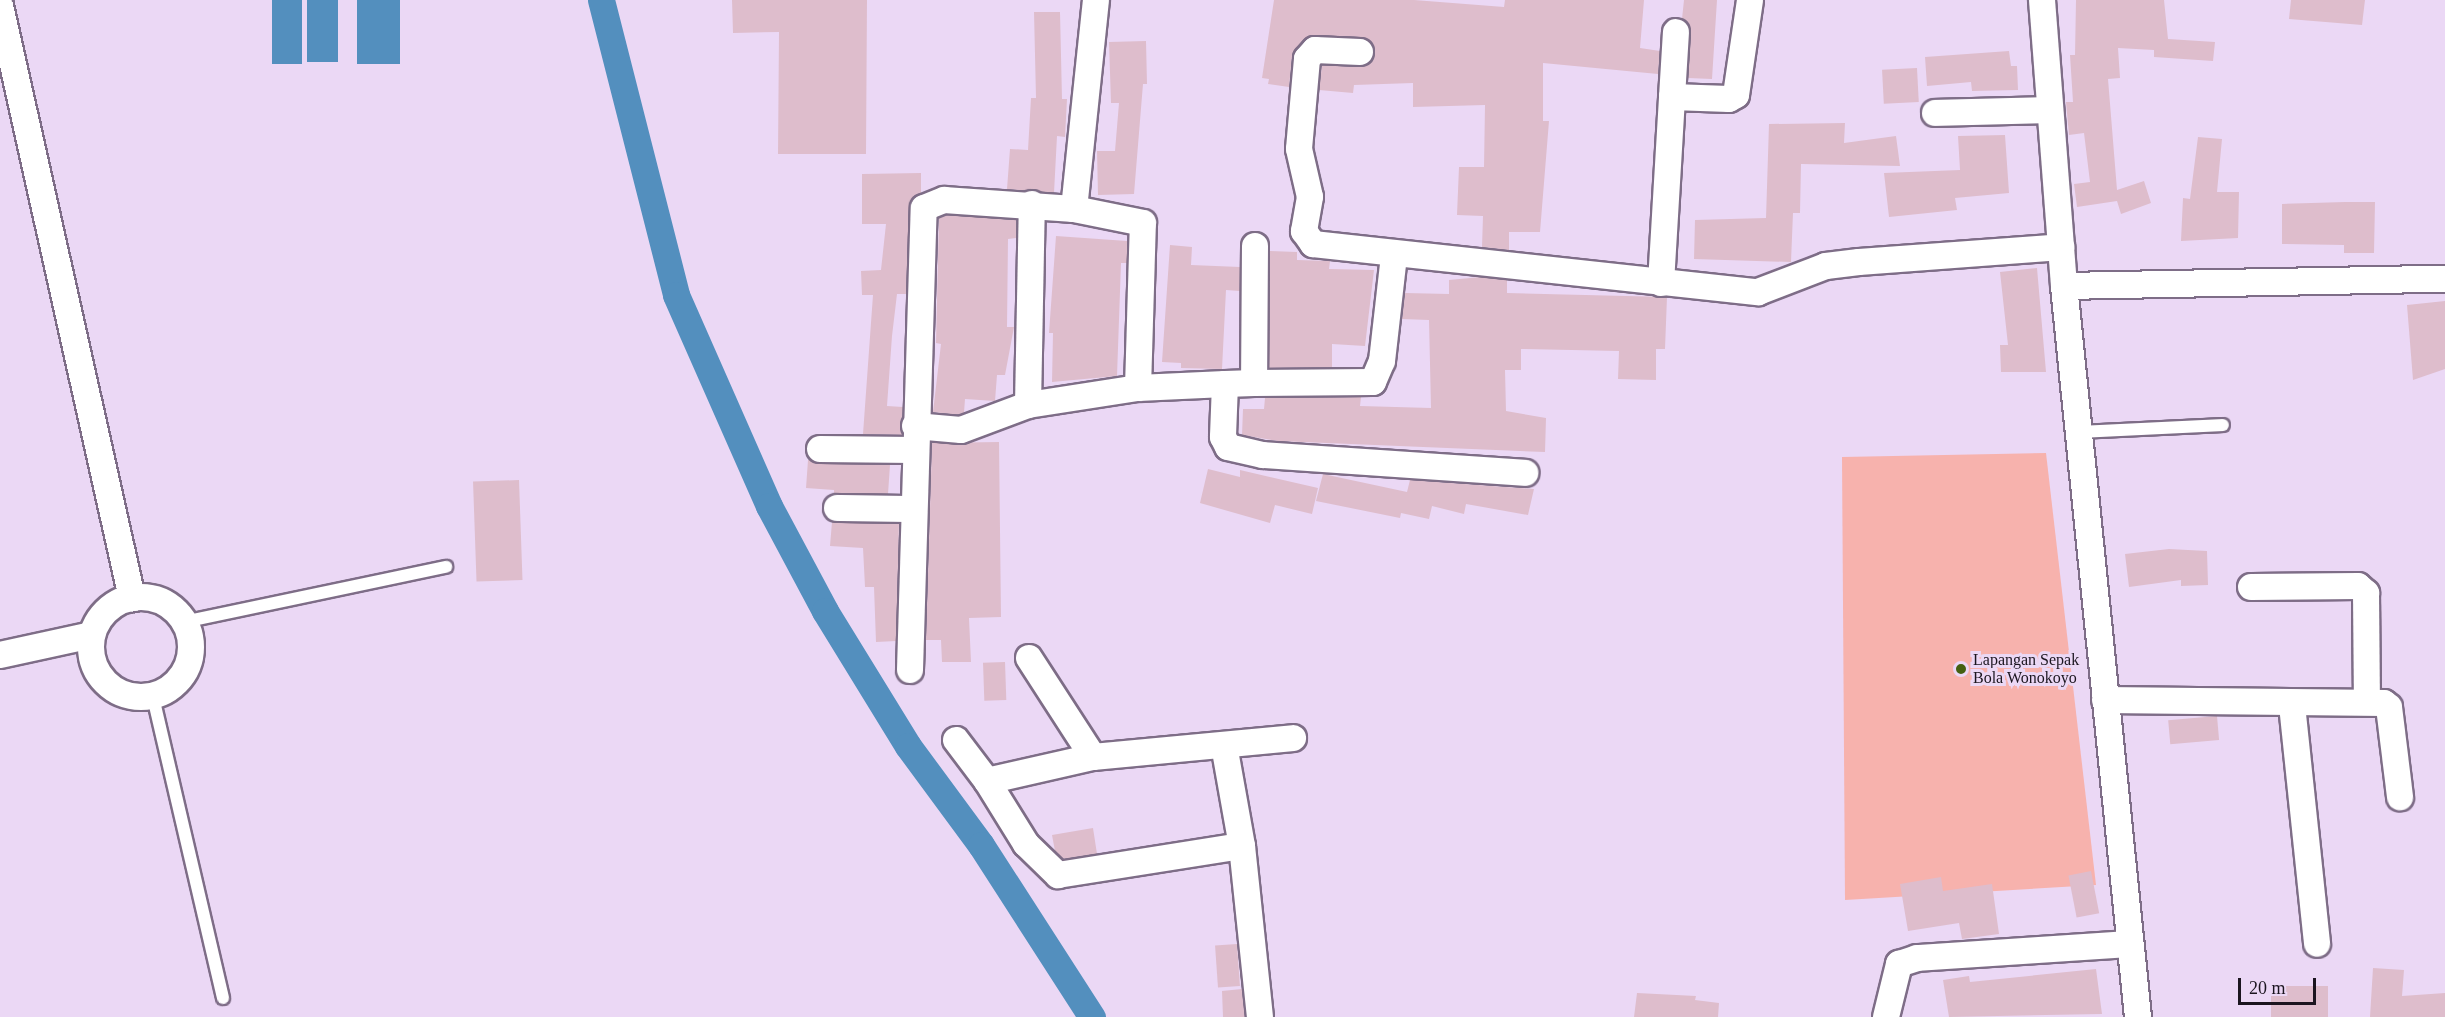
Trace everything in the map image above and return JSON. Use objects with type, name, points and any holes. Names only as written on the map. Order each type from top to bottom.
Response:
[{"type":"street","points":[[1074,209],[1096,0]]},
{"type":"street","points":[[1672,97],[1729,99],[1737,94],[1750,0]]},
{"type":"street","points":[[2042,0],[2048,110],[2064,286],[2128,944],[2138,1017]]},
{"type":"street","points":[[0,6],[132,598]]},
{"type":"street","points":[[1661,283],[1676,32]]},
{"type":"street","points":[[1360,52],[1309,53],[1299,149],[1310,196],[1306,238],[1313,244],[1386,254],[1758,292],[1826,266],[2061,247]]},
{"type":"street","points":[[1935,113],[2048,110]]},
{"type":"street","points":[[910,670],[912,509],[924,208],[944,200],[1032,204],[1074,209],[1143,223],[1138,388]]},
{"type":"street","points":[[1028,405],[1032,204]]},
{"type":"street","points":[[1254,383],[1255,246]]},
{"type":"street","points":[[820,449],[961,430],[1028,405],[1138,388],[1254,383],[1373,382],[1382,361],[1386,254]]},
{"type":"street","points":[[2064,286],[2445,279]]},
{"type":"street","points":[[1225,384],[1223,437],[1235,452],[1525,473]]},
{"type":"street","points":[[837,508],[912,509]]},
{"type":"street","points":[[2251,587],[2358,586],[2366,593],[2367,702]]},
{"type":"street","points":[[132,598],[162,602],[184,621],[192,644],[188,667],[174,686],[153,697],[127,696],[105,683],[92,661],[92,635],[106,611],[132,598]]},
{"type":"street","points":[[0,655],[92,635]]},
{"type":"street","points":[[1029,658],[1093,757]]},
{"type":"street","points":[[2105,700],[2292,705],[2367,702],[2389,707],[2400,797]]},
{"type":"street","points":[[2292,705],[2318,944]]},
{"type":"street","points":[[987,782],[1093,757],[1293,738]]},
{"type":"street","points":[[956,740],[987,782],[1026,844],[1058,875],[1242,846]]},
{"type":"street","points":[[1224,745],[1242,846],[1260,1017]]},
{"type":"street","points":[[1886,1017],[1899,964],[1917,958],[2128,944]]},
{"type":"lane","points":[[2080,432],[2223,425]]},
{"type":"lane","points":[[184,621],[446,567]]},
{"type":"lane","points":[[153,697],[223,998]]},
{"type":"shaded area","name":"Lapangan Sepak Bola Wonokoyo","points":[[2046,453],[2096,885],[1845,900],[1842,457]]},
{"type":"water","points":[[272,0],[302,0],[302,64],[272,64]]},
{"type":"water","points":[[307,0],[338,0],[338,62],[307,62]]},
{"type":"water","points":[[357,0],[400,0],[400,64],[357,64]]},
{"type":"building","points":[[732,0],[867,0],[866,154],[778,154],[779,32],[733,33]]},
{"type":"building","points":[[1274,0],[1414,0],[1504,7],[1505,0],[1644,0],[1640,48],[1660,51],[1658,74],[1543,63],[1543,121],[1549,121],[1540,232],[1509,232],[1509,250],[1482,247],[1483,216],[1457,215],[1459,167],[1484,167],[1485,105],[1413,107],[1413,83],[1354,85],[1353,93],[1319,90],[1322,65],[1359,67],[1372,61],[1374,46],[1361,37],[1309,36],[1292,57],[1289,87],[1268,84],[1269,79],[1262,78]]},
{"type":"building","points":[[1684,0],[1717,0],[1712,79],[1688,78],[1691,32],[1682,19]]},
{"type":"building","points":[[2076,0],[2164,0],[2168,39],[2215,42],[2213,61],[2154,57],[2154,50],[2118,48],[2120,78],[2108,79],[2117,190],[2144,181],[2151,203],[2121,214],[2117,201],[2077,207],[2074,184],[2090,182],[2084,133],[2069,135],[2066,102],[2073,102],[2070,55],[2075,55]]},
{"type":"building","points":[[2291,0],[2365,0],[2362,25],[2289,19]]},
{"type":"building","points":[[1034,12],[1060,12],[1062,99],[1067,99],[1065,137],[1057,136],[1054,193],[1007,189],[1010,149],[1028,150],[1031,98],[1036,98]]},
{"type":"building","points":[[1146,41],[1147,84],[1143,84],[1134,194],[1098,195],[1097,151],[1115,151],[1119,103],[1111,103],[1109,42]]},
{"type":"building","points":[[2009,51],[2011,66],[2017,66],[2018,90],[1972,91],[1971,82],[1927,86],[1925,57]]},
{"type":"building","points":[[1917,68],[1919,102],[1884,104],[1882,70]]},
{"type":"building","points":[[1845,123],[1844,143],[1896,136],[1900,166],[1801,164],[1800,213],[1793,213],[1791,262],[1694,259],[1695,220],[1766,218],[1769,124]]},
{"type":"building","points":[[2005,135],[2009,193],[1955,198],[1957,210],[1889,217],[1884,173],[1960,170],[1958,136]]},
{"type":"building","points":[[2198,137],[2222,139],[2217,192],[2239,192],[2238,238],[2181,241],[2183,198],[2190,199]]},
{"type":"building","points":[[921,173],[921,193],[909,208],[906,294],[897,294],[892,336],[887,406],[903,407],[902,435],[863,434],[873,295],[862,295],[861,271],[881,270],[886,224],[862,224],[862,174]]},
{"type":"building","points":[[2375,202],[2374,253],[2344,253],[2344,245],[2282,244],[2282,204]]},
{"type":"building","points":[[946,215],[1017,220],[1016,238],[1008,239],[1007,327],[1014,327],[1005,375],[997,375],[995,401],[965,399],[964,413],[959,415],[933,412],[941,344],[936,343],[939,218]]},
{"type":"building","points":[[1056,236],[1127,241],[1127,263],[1121,263],[1117,376],[1052,382],[1053,333],[1049,333]]},
{"type":"building","points":[[1170,245],[1192,247],[1191,265],[1240,267],[1240,291],[1226,290],[1222,369],[1181,368],[1181,363],[1162,362]]},
{"type":"building","points":[[1270,251],[1297,252],[1297,260],[1330,261],[1329,269],[1374,270],[1365,346],[1332,344],[1332,367],[1269,368]]},
{"type":"building","points":[[2037,268],[2046,372],[2001,372],[2000,345],[2008,345],[2000,272]]},
{"type":"building","points":[[1481,277],[1507,280],[1507,293],[1667,297],[1665,349],[1656,349],[1656,380],[1618,379],[1619,351],[1521,349],[1521,370],[1505,370],[1506,411],[1546,418],[1545,452],[1278,441],[1242,435],[1243,409],[1264,409],[1265,398],[1361,397],[1360,406],[1431,408],[1429,320],[1402,319],[1405,293],[1449,294],[1449,280]]},
{"type":"building","points":[[2445,301],[2445,369],[2413,380],[2407,305]]},
{"type":"building","points":[[999,442],[1001,617],[969,618],[971,662],[942,662],[941,640],[926,640],[932,443]]},
{"type":"building","points":[[808,460],[890,465],[888,494],[834,494],[834,490],[806,488]]},
{"type":"building","points":[[1208,469],[1240,477],[1240,470],[1318,488],[1312,514],[1275,505],[1270,523],[1200,503]]},
{"type":"building","points":[[1323,474],[1407,492],[1410,480],[1534,489],[1528,515],[1466,504],[1464,514],[1432,506],[1429,519],[1401,513],[1400,518],[1316,501]]},
{"type":"building","points":[[519,480],[522,580],[477,582],[473,482]]},
{"type":"building","points":[[832,522],[899,524],[896,641],[876,642],[874,587],[865,587],[863,548],[830,546]]},
{"type":"building","points":[[2169,549],[2207,551],[2208,585],[2181,586],[2181,580],[2129,587],[2125,554]]},
{"type":"building","points":[[1005,662],[1006,700],[984,701],[983,663]]},
{"type":"building","points":[[2217,716],[2219,740],[2170,744],[2168,720]]},
{"type":"building","points":[[1093,828],[1097,854],[1063,859],[1055,851],[1052,835]]},
{"type":"building","points":[[2091,871],[2099,913],[2077,918],[2068,875]]},
{"type":"building","points":[[1941,877],[1943,891],[1992,884],[1999,934],[1962,939],[1959,923],[1908,931],[1900,884]]},
{"type":"building","points":[[1237,944],[1240,986],[1218,987],[1215,946]]},
{"type":"building","points":[[2373,968],[2404,970],[2402,996],[2445,993],[2445,1017],[2370,1017]]},
{"type":"building","points":[[2096,969],[2102,1014],[1949,1017],[1943,980],[1969,976],[1970,982]]},
{"type":"building","points":[[2271,986],[2328,986],[2328,1017],[2271,1017]]},
{"type":"building","points":[[1242,989],[1245,1017],[1223,1017],[1222,991]]},
{"type":"building","points":[[1637,993],[1696,996],[1695,1000],[1719,1003],[1718,1017],[1634,1017]]},
{"type":"waterway","points":[[601,0],[676,295],[769,506],[825,611],[908,746],[981,845],[1092,1017]]},
{"type":"place","name":"Lapangan Sepak Bola Wonokoyo","points":[[1961,669]]}]
